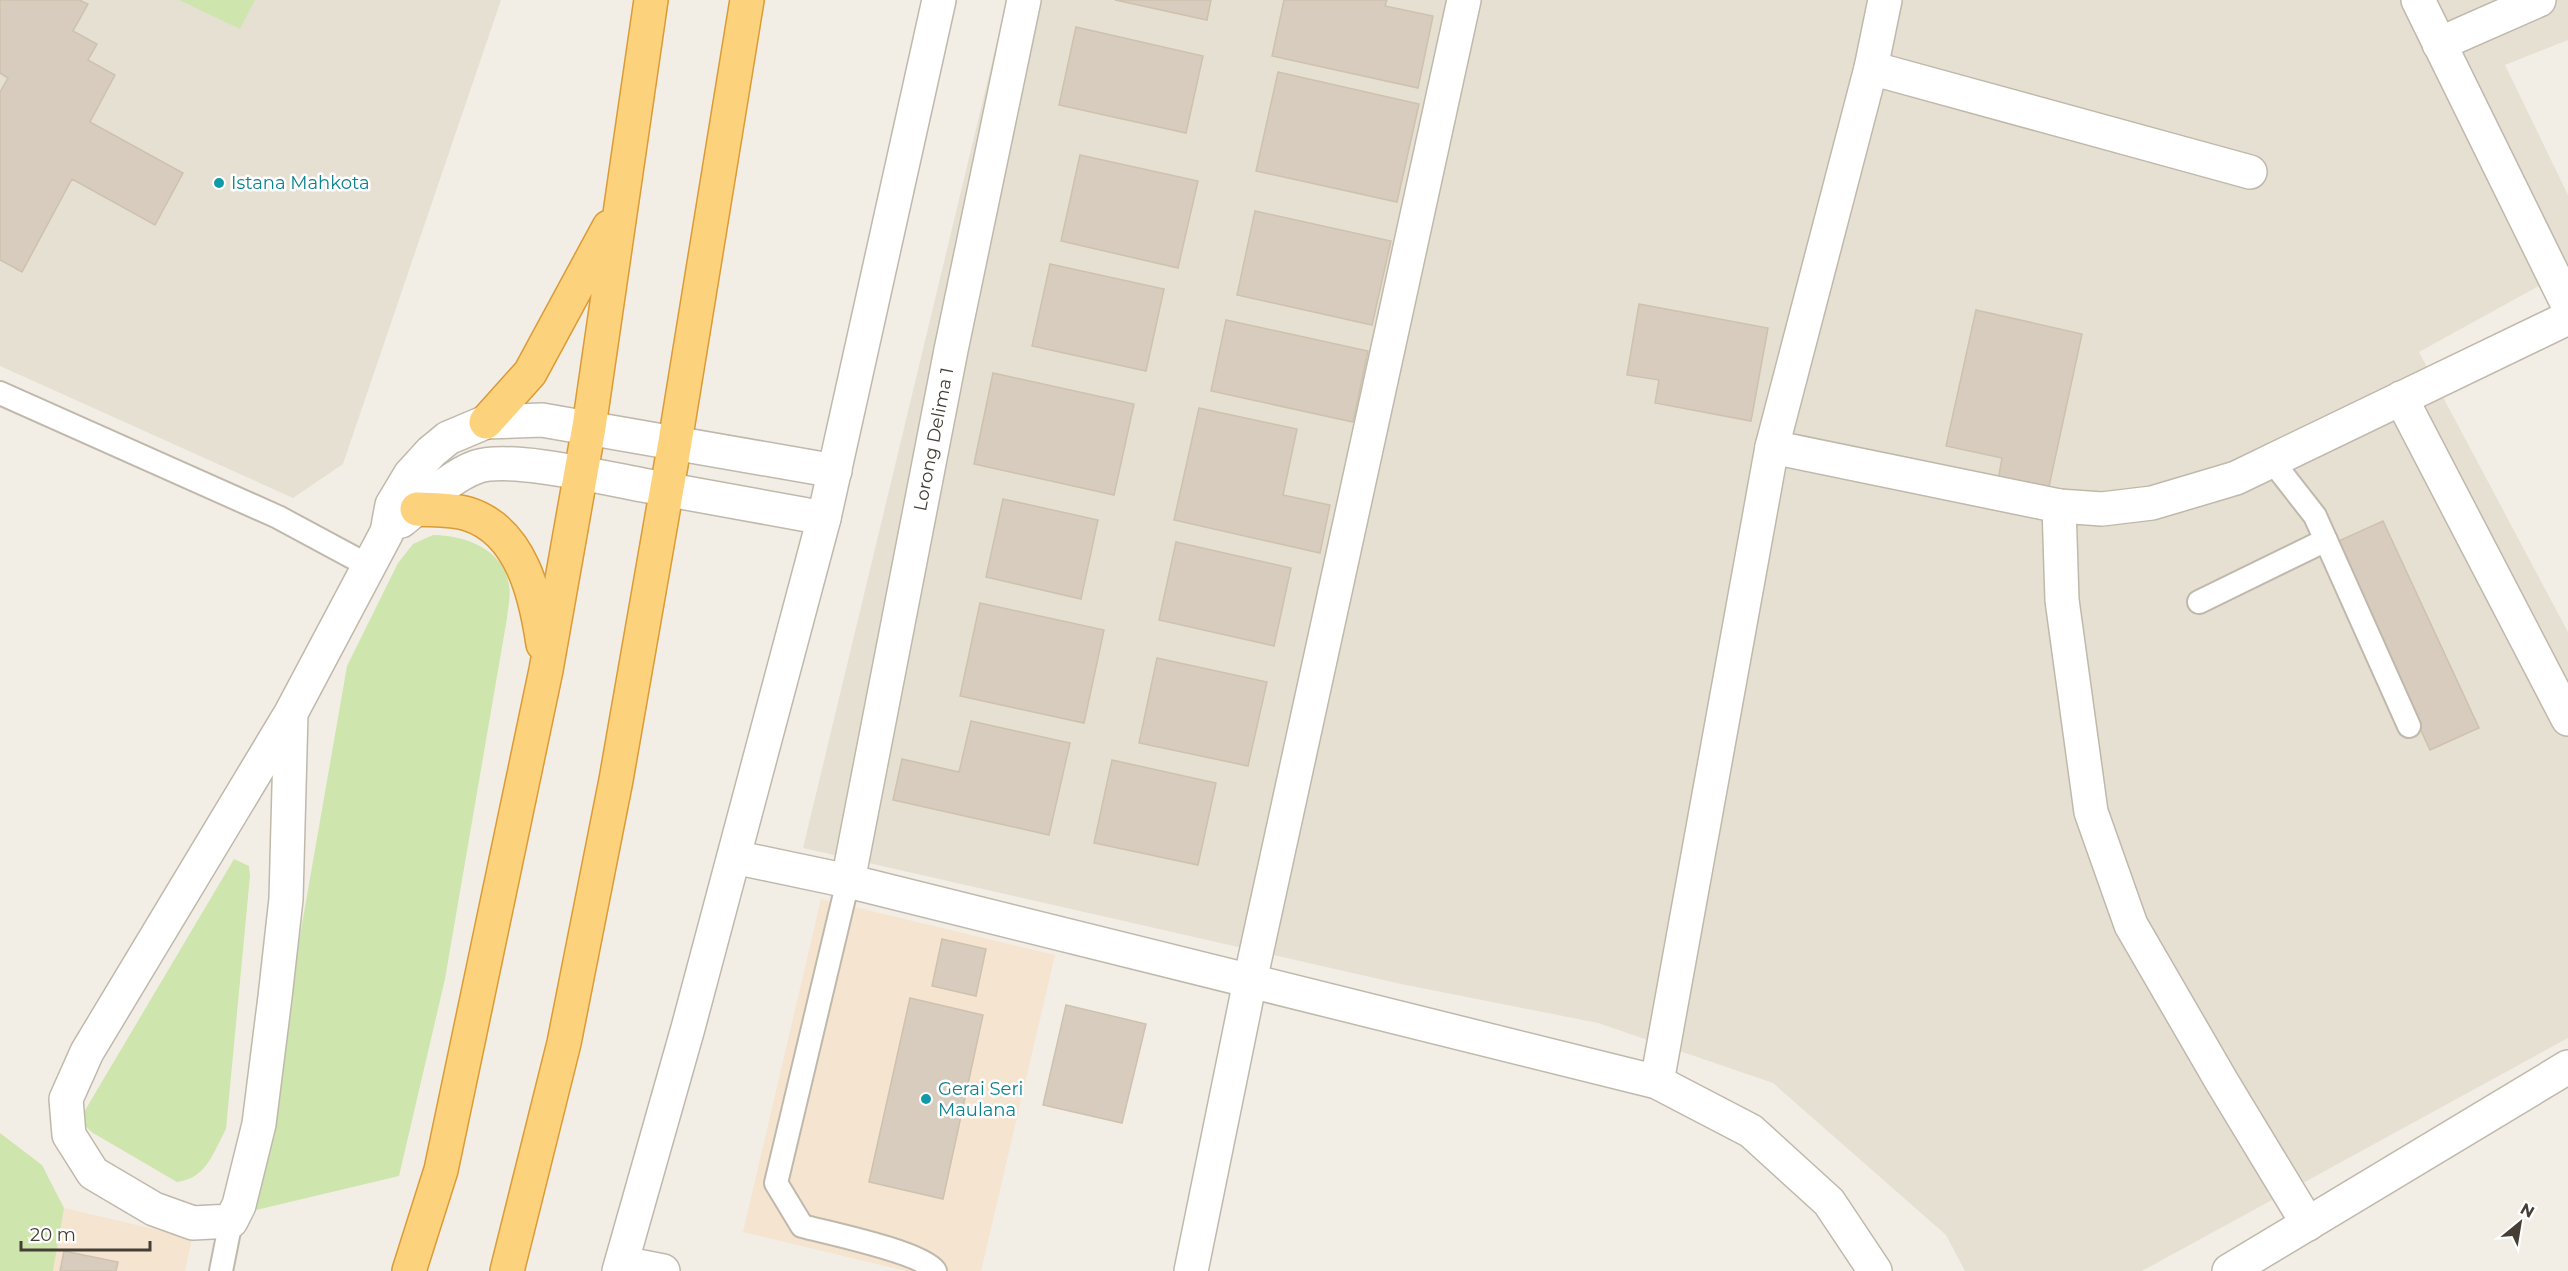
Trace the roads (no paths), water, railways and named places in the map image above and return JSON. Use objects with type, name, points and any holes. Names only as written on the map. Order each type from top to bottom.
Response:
[{"type":"highway","points":[[409,1271],[441,1170],[546,670],[589,427],[651,0]]},
{"type":"highway","points":[[507,1271],[564,1043],[616,780],[667,490],[747,0]]},
{"type":"highway","points":[[486,422],[530,373],[599,249],[624,194]]},
{"type":"highway","points":[[417,509],[467,514],[478,519],[498,534],[516,554],[528,575],[537,605],[546,670]]},
{"type":"street","points":[[663,1271],[620,1267],[734,857],[824,518],[939,0]]},
{"type":"street","name":"Lorong Delima 1","points":[[848,881],[951,350],[1024,0]]},
{"type":"street","points":[[1191,1271],[1250,981],[1464,0]]},
{"type":"street","points":[[1657,1082],[1772,447],[1871,68],[1885,0]]},
{"type":"street","points":[[2418,0],[2568,305]]},
{"type":"street","points":[[2439,44],[2539,0]]},
{"type":"street","points":[[1871,68],[2250,172]]},
{"type":"street","points":[[1772,447],[2059,506],[2102,509],[2152,502],[2236,478],[2568,318]]},
{"type":"street","points":[[2401,398],[2568,719]]},
{"type":"street","points":[[291,713],[286,899],[258,1124],[239,1205],[231,1221],[193,1223],[154,1209],[93,1173],[69,1135],[66,1099],[87,1052],[291,713],[387,532],[392,506],[410,475],[431,452],[448,438],[486,422],[542,420],[835,471]]},
{"type":"street","points":[[387,532],[459,476],[476,467],[495,464],[521,465],[581,474],[824,518]]},
{"type":"street","points":[[2059,506],[2062,600],[2091,812],[2095,824],[2131,925],[2307,1224]]},
{"type":"street","points":[[734,857],[848,881],[1657,1082],[1751,1131],[1829,1202],[1875,1271]]},
{"type":"street","points":[[2229,1271],[2568,1067]]},
{"type":"lane","points":[[0,393],[278,517],[369,566]]},
{"type":"lane","points":[[2272,461],[2315,516],[2409,726]]},
{"type":"lane","points":[[2199,602],[2326,540]]},
{"type":"lane","points":[[848,881],[776,1183],[802,1226],[910,1256],[931,1266],[935,1271]]},
{"type":"lane","points":[[221,1271],[231,1221]]},
{"type":"place","name":"Istana Mahkota","points":[[219,183]]},
{"type":"place","name":"Gerai Seri Maulana","points":[[926,1099]]}]
